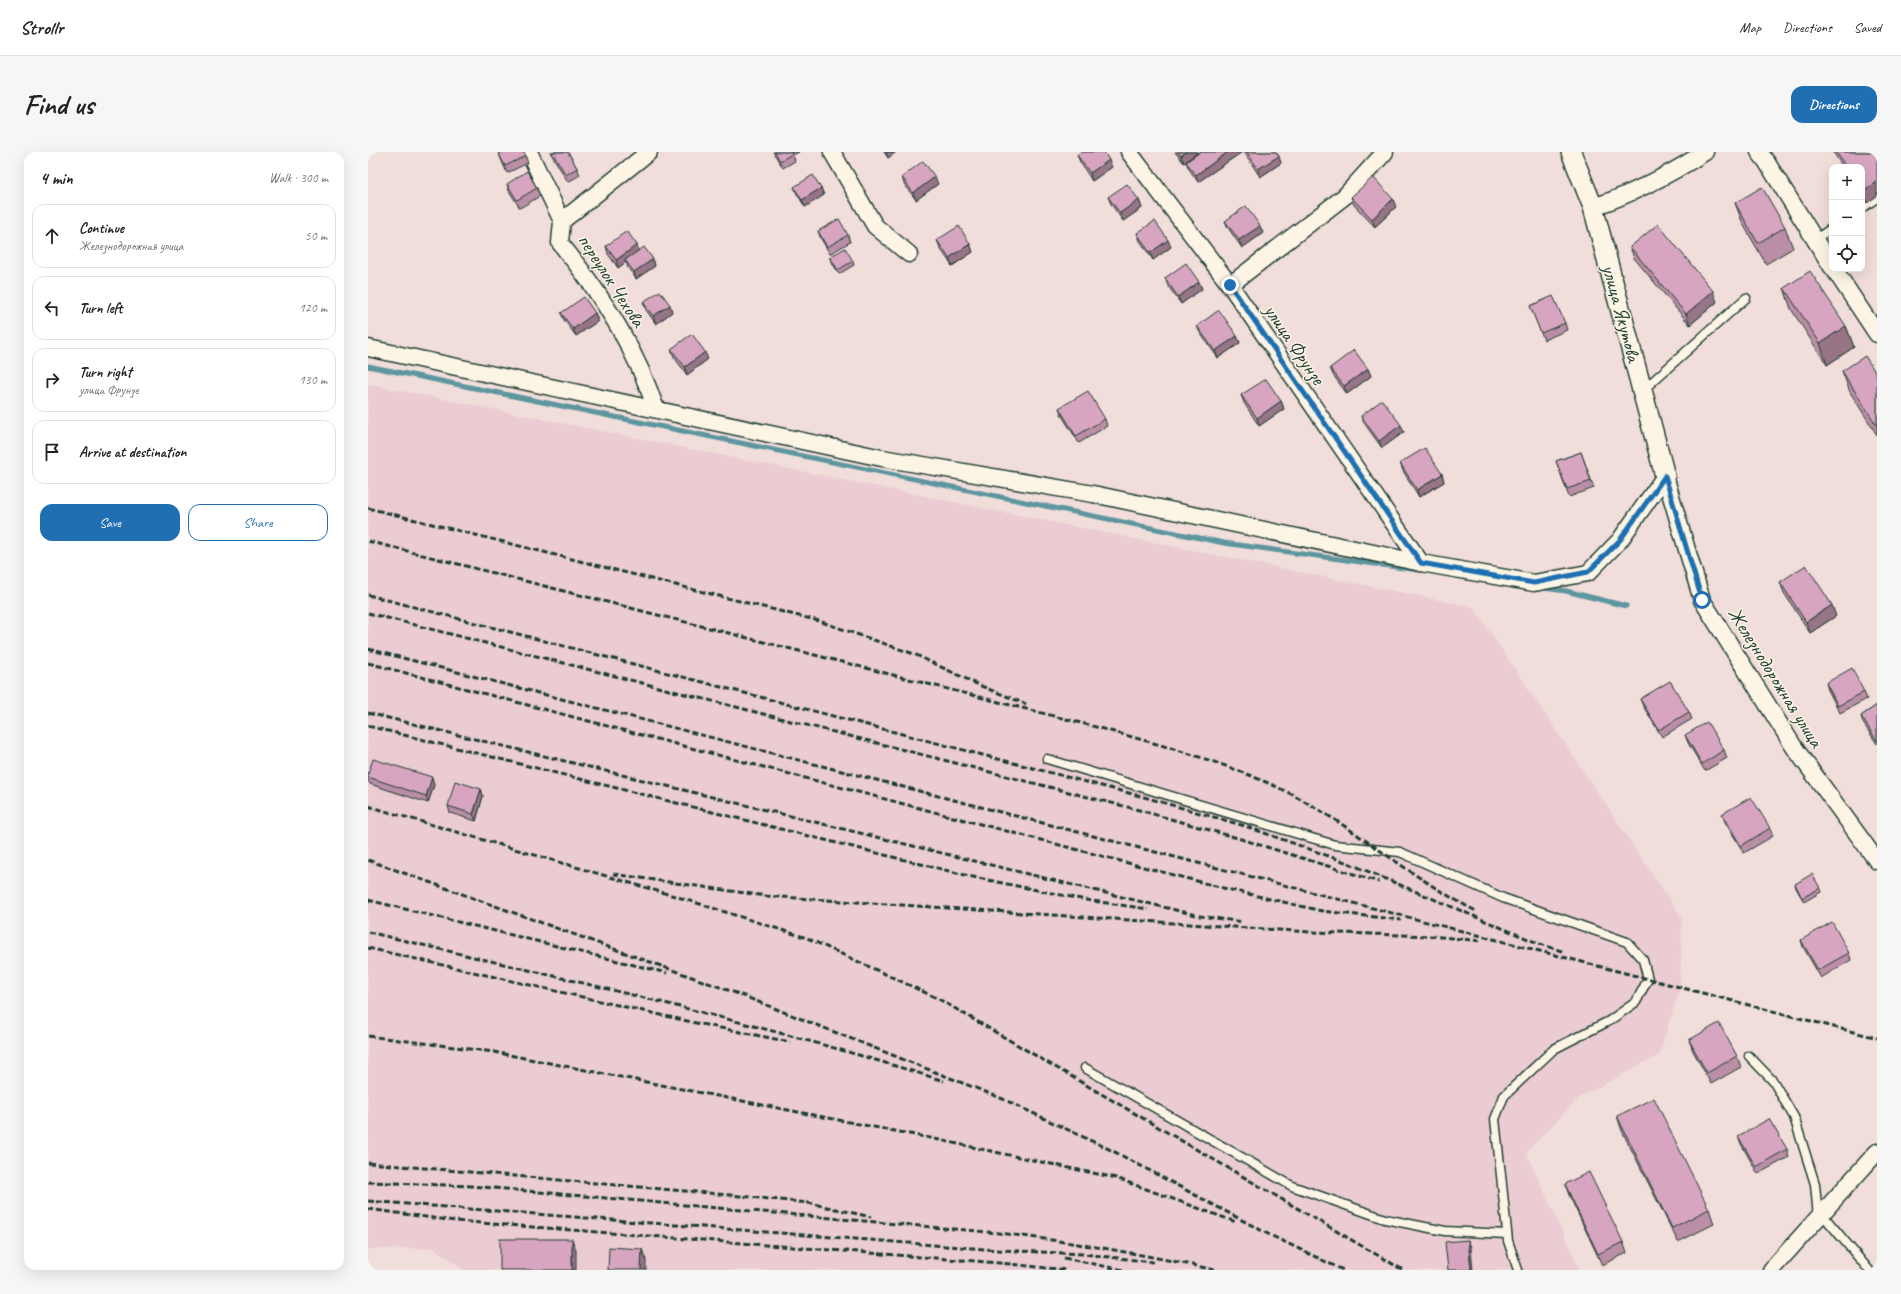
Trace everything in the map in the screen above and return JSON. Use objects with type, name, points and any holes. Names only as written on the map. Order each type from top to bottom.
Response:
[{"type":"street","name":"переулок Чехова","points":[[529,152],[562,221],[560,243],[587,276],[634,352],[646,378],[656,408]]},
{"type":"street","points":[[562,221],[649,152]]},
{"type":"street","points":[[832,152],[875,226],[909,254]]},
{"type":"street","name":"улица Фрунзе","points":[[1129,152],[1230,285],[1421,563]]},
{"type":"street","points":[[1230,285],[1345,196],[1385,152]]},
{"type":"street","name":"улица Якутова","points":[[1571,152],[1593,207],[1665,476]]},
{"type":"street","points":[[1593,207],[1623,197],[1674,172],[1705,152]]},
{"type":"street","points":[[1759,152],[1829,262]]},
{"type":"street","points":[[1836,272],[1877,334]]},
{"type":"street","points":[[368,348],[656,408],[882,458],[1093,494],[1421,563],[1534,583],[1588,572],[1620,540],[1665,476]]},
{"type":"street","name":"Железнодорожная улица","points":[[1665,476],[1702,600],[1794,747],[1876,856]]},
{"type":"street","points":[[1771,1270],[1877,1152]]},
{"type":"lane","points":[[1865,206],[1877,198]]},
{"type":"lane","points":[[1814,240],[1829,230]]},
{"type":"lane","points":[[1643,390],[1746,298]]},
{"type":"lane","points":[[1046,759],[1335,845],[1400,852],[1503,898],[1627,942],[1643,960],[1648,979],[1636,1002],[1609,1021],[1554,1049],[1504,1096],[1495,1119],[1508,1241],[1518,1270]]},
{"type":"lane","points":[[1749,1056],[1773,1081],[1794,1117],[1815,1184],[1820,1216],[1869,1270]]},
{"type":"lane","points":[[1085,1068],[1292,1186],[1385,1219],[1445,1231],[1507,1234]]},
{"type":"shaded area","points":[[368,384],[1473,607],[1682,918],[1680,987],[1659,1055],[1580,1097],[1526,1152],[1580,1270],[465,1270],[434,1248],[368,1249]]},
{"type":"building","points":[[498,152],[524,152],[526,156],[505,166]]},
{"type":"building","points":[[552,152],[568,152],[577,168],[566,175]]},
{"type":"building","points":[[775,152],[791,152],[792,154],[780,161]]},
{"type":"building","points":[[1081,152],[1104,152],[1109,160],[1090,173],[1077,155]]},
{"type":"building","points":[[1178,152],[1186,152],[1181,156]]},
{"type":"building","points":[[1200,152],[1228,152],[1196,175],[1186,162]]},
{"type":"building","points":[[1247,152],[1276,152],[1279,156],[1258,169]]},
{"type":"building","points":[[1836,152],[1877,152],[1877,182],[1865,191],[1865,164],[1844,164]]},
{"type":"building","points":[[923,161],[935,177],[913,193],[902,177]]},
{"type":"building","points":[[527,171],[537,188],[517,200],[507,184]]},
{"type":"building","points":[[813,175],[821,188],[802,200],[794,187]]},
{"type":"building","points":[[1373,177],[1393,199],[1372,219],[1351,197]]},
{"type":"building","points":[[1127,184],[1139,200],[1120,213],[1108,197]]},
{"type":"building","points":[[1762,187],[1785,227],[1758,243],[1735,203]]},
{"type":"building","points":[[1246,206],[1260,226],[1239,240],[1225,221]]},
{"type":"building","points":[[839,219],[848,235],[827,247],[818,231]]},
{"type":"building","points":[[1155,221],[1168,240],[1150,253],[1137,233]]},
{"type":"building","points":[[1658,224],[1713,291],[1686,314],[1630,247]]},
{"type":"building","points":[[959,226],[970,244],[949,258],[937,240]]},
{"type":"building","points":[[627,231],[637,245],[616,260],[606,246]]},
{"type":"building","points":[[644,247],[653,259],[634,272],[625,260]]},
{"type":"building","points":[[845,248],[853,261],[838,270],[830,257]]},
{"type":"building","points":[[1186,263],[1199,282],[1178,297],[1165,278]]},
{"type":"building","points":[[1810,271],[1846,326],[1820,343],[1784,288]]},
{"type":"building","points":[[660,291],[670,305],[653,316],[643,302]]},
{"type":"building","points":[[1553,296],[1565,323],[1541,333],[1530,306]]},
{"type":"building","points":[[584,297],[595,313],[573,329],[561,313]]},
{"type":"building","points":[[1219,310],[1237,336],[1215,351],[1197,326]]},
{"type":"building","points":[[692,334],[705,352],[685,367],[671,349]]},
{"type":"building","points":[[1354,350],[1368,369],[1344,386],[1330,368]]},
{"type":"building","points":[[1865,356],[1877,375],[1877,426],[1842,371]]},
{"type":"building","points":[[1266,379],[1281,401],[1257,418],[1241,395]]},
{"type":"building","points":[[1088,391],[1105,419],[1076,436],[1059,408]]},
{"type":"building","points":[[1382,400],[1401,425],[1379,441],[1361,416]]},
{"type":"building","points":[[1425,448],[1442,474],[1417,490],[1400,463]]},
{"type":"building","points":[[1581,452],[1591,481],[1567,489],[1556,461]]},
{"type":"building","points":[[1806,565],[1832,605],[1806,622],[1780,582]]},
{"type":"building","points":[[1852,668],[1864,692],[1838,706],[1826,683]]},
{"type":"building","points":[[1670,681],[1689,712],[1659,730],[1640,699]]},
{"type":"building","points":[[1877,705],[1877,741],[1861,716]]},
{"type":"building","points":[[1707,722],[1724,750],[1702,764],[1685,735]]},
{"type":"building","points":[[373,759],[432,777],[426,796],[368,777]]},
{"type":"building","points":[[455,781],[481,789],[473,814],[448,806]]},
{"type":"building","points":[[1751,797],[1770,828],[1741,846],[1722,814]]},
{"type":"building","points":[[1812,874],[1820,888],[1802,898],[1795,884]]},
{"type":"building","points":[[1832,922],[1849,953],[1818,970],[1801,940]]},
{"type":"building","points":[[1719,1023],[1737,1056],[1707,1073],[1689,1040]]},
{"type":"building","points":[[1654,1098],[1709,1209],[1672,1228],[1617,1116]]},
{"type":"building","points":[[1769,1119],[1787,1149],[1756,1167],[1738,1136]]},
{"type":"building","points":[[1589,1172],[1623,1242],[1598,1254],[1565,1184]]},
{"type":"building","points":[[500,1239],[572,1239],[572,1270],[500,1270]]},
{"type":"building","points":[[1468,1240],[1471,1270],[1448,1270],[1445,1242]]},
{"type":"building","points":[[609,1247],[642,1249],[641,1270],[608,1270]]},
{"type":"waterway","points":[[368,366],[1224,543],[1418,570]]},
{"type":"waterway","points":[[1543,588],[1566,591],[1626,606]]},
{"type":"railway","points":[[368,508],[819,621],[914,654],[981,686],[1026,704]]},
{"type":"railway","points":[[368,541],[1085,724],[1193,755],[1246,774],[1297,797],[1320,810],[1408,870],[1476,911]]},
{"type":"railway","points":[[368,595],[1144,797],[1245,826],[1348,863],[1540,944],[1565,952]]},
{"type":"railway","points":[[368,613],[1139,810],[1241,839],[1379,882]]},
{"type":"railway","points":[[368,649],[1877,1038]]},
{"type":"railway","points":[[368,663],[1227,889],[1322,911],[1401,920]]},
{"type":"railway","points":[[368,713],[1200,916],[1243,922]]},
{"type":"railway","points":[[368,726],[973,877],[1086,900],[1148,909]]},
{"type":"railway","points":[[368,806],[678,897],[807,938],[937,998],[1403,1270]]},
{"type":"railway","points":[[368,860],[736,993],[1003,1099],[1113,1151],[1268,1234],[1343,1270]]},
{"type":"railway","points":[[613,874],[766,896],[1310,932],[1431,936],[1482,941]]},
{"type":"railway","points":[[368,900],[667,973]]},
{"type":"railway","points":[[368,932],[658,1001],[873,1059],[944,1081]]},
{"type":"railway","points":[[368,948],[696,1023],[790,1042]]},
{"type":"railway","points":[[368,1036],[494,1052],[930,1138],[1116,1178],[1236,1222]]},
{"type":"railway","points":[[368,1163],[809,1203],[871,1217]]},
{"type":"railway","points":[[368,1182],[471,1186],[999,1233],[1107,1249],[1215,1270]]},
{"type":"railway","points":[[368,1201],[998,1250],[1083,1254],[1153,1262]]},
{"type":"railway","points":[[368,1209],[455,1221],[1000,1263],[1066,1270]]},
{"type":"railway","points":[[1064,1258],[1123,1270]]},
{"type":"route","points":[[1230,285],[1421,563],[1534,583],[1588,572],[1620,540],[1665,476],[1702,600]]}]
